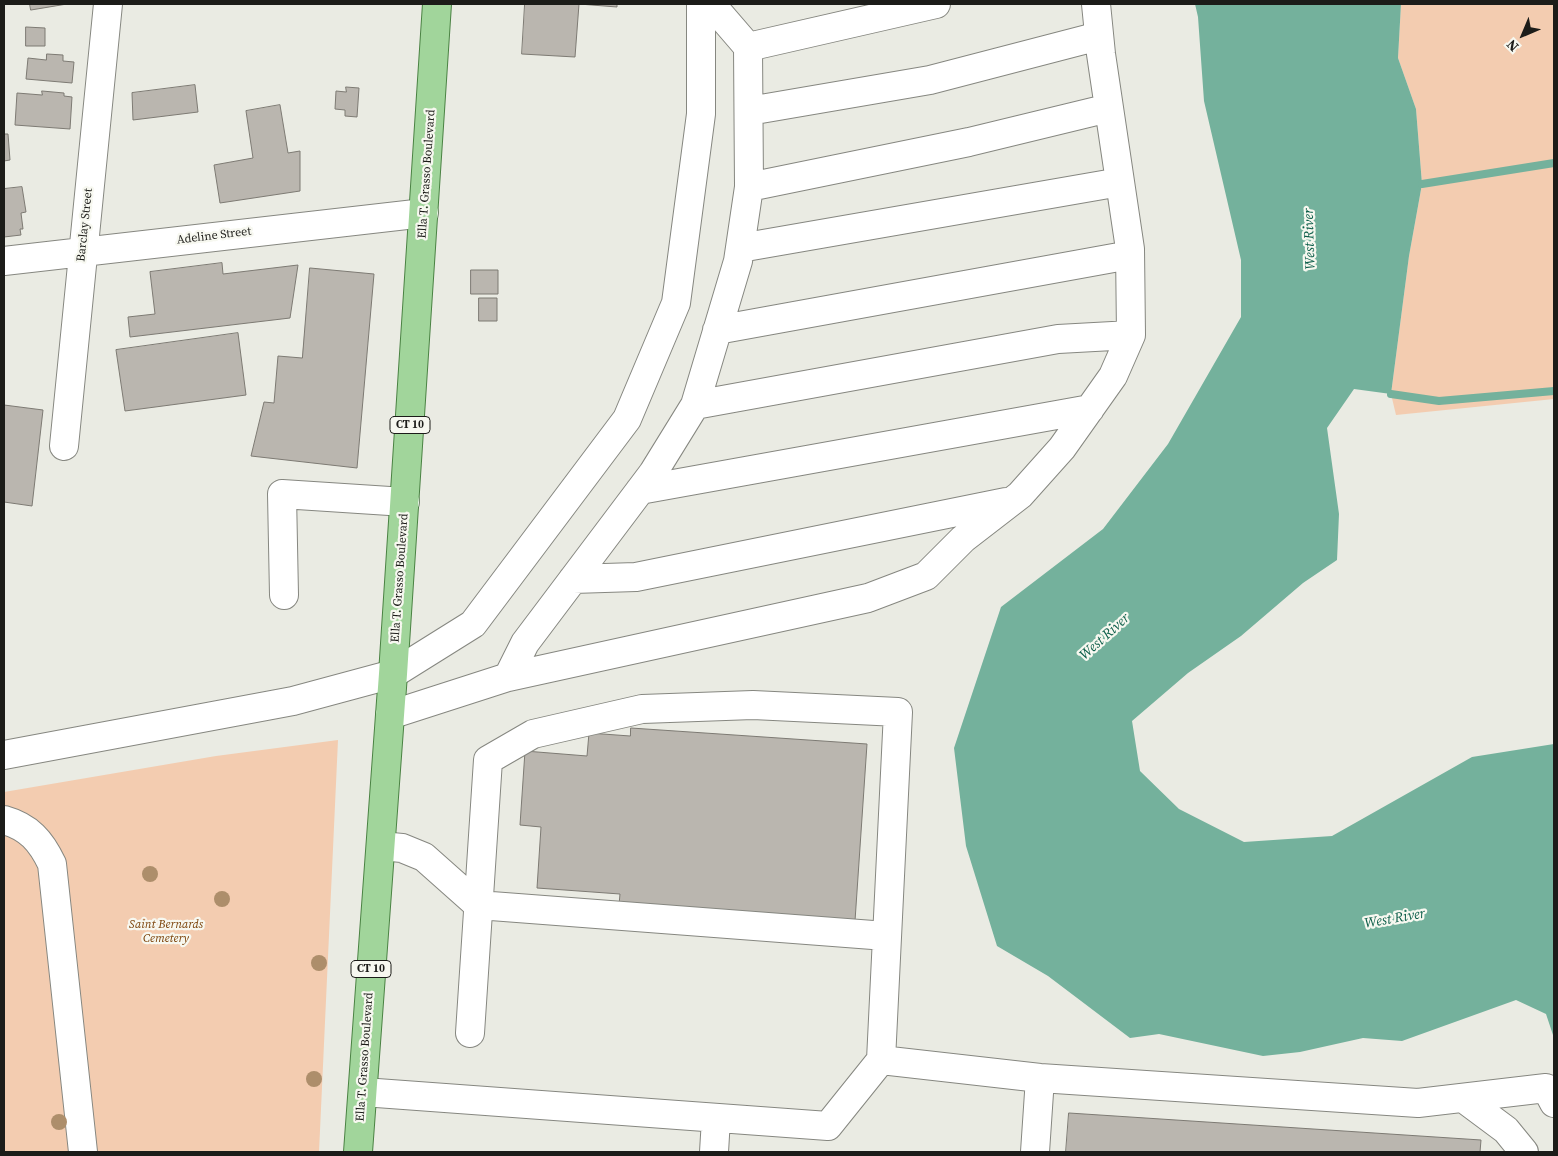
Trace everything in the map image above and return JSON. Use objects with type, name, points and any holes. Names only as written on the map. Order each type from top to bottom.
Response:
[{"type":"main road","name":"Ella T. Grasso Boulevard","points":[[358,1152],[405,502],[437,4]]},
{"type":"street","name":"Barclay Street","points":[[64,446],[108,4]]},
{"type":"street","points":[[4,755],[293,701],[393,674],[473,624],[627,418],[676,302],[701,114],[701,4]]},
{"type":"street","points":[[508,678],[525,643],[640,490],[695,405],[740,248],[749,187],[748,47],[711,4]]},
{"type":"street","points":[[748,47],[936,4]]},
{"type":"street","points":[[390,715],[508,678],[868,598],[926,576],[963,539],[1011,501],[1062,448],[1090,410],[1113,376],[1130,335],[1130,255],[1096,4]]},
{"type":"street","points":[[749,111],[930,80],[1099,36]]},
{"type":"street","points":[[749,187],[968,142],[1109,108]]},
{"type":"street","points":[[740,248],[1120,182]]},
{"type":"street","name":"Adeline Street","points":[[4,261],[424,213]]},
{"type":"street","points":[[717,330],[1130,255]]},
{"type":"street","points":[[695,405],[1058,339],[1130,335]]},
{"type":"street","points":[[640,490],[1090,410]]},
{"type":"street","points":[[284,595],[282,494],[405,502]]},
{"type":"street","points":[[573,579],[636,577],[1011,501]]},
{"type":"street","points":[[363,1092],[828,1126],[881,1060],[898,712],[753,705],[642,710],[533,734],[488,760],[470,1033]]},
{"type":"street","points":[[4,820],[32,832],[44,846],[52,864],[83,1152]]},
{"type":"street","points":[[381,846],[402,848],[424,857],[478,905],[886,936]]},
{"type":"street","points":[[881,1060],[1040,1078],[1418,1103],[1546,1088],[1554,1103]]},
{"type":"street","points":[[1036,1152],[1040,1078]]},
{"type":"street","points":[[1463,1098],[1506,1130],[1524,1152]]},
{"type":"street","points":[[714,1152],[716,1119]]},
{"type":"green space","points":[[1401,4],[1554,4],[1554,399],[1396,415],[1391,394],[1409,256],[1422,184],[1416,109],[1398,58]]},
{"type":"green space","name":"Saint Bernards Cemetery","points":[[338,740],[319,1152],[4,1152],[4,792],[216,756]]},
{"type":"water","name":"West River","points":[[1195,4],[1401,4],[1398,58],[1416,109],[1422,184],[1409,256],[1391,394],[1354,389],[1327,428],[1339,514],[1337,560],[1303,583],[1241,636],[1188,673],[1132,721],[1140,771],[1179,809],[1244,842],[1332,836],[1472,757],[1554,744],[1554,1038],[1546,1014],[1516,1000],[1402,1041],[1363,1038],[1300,1052],[1263,1056],[1159,1034],[1130,1038],[1048,976],[997,946],[966,846],[954,748],[1001,607],[1103,529],[1168,444],[1241,317],[1241,260],[1204,101],[1198,17]]},
{"type":"building","points":[[30,4],[67,4],[31,10]]},
{"type":"building","points":[[525,4],[579,4],[575,57],[522,54]]},
{"type":"building","points":[[579,4],[617,4],[617,7]]},
{"type":"building","points":[[26,27],[45,28],[45,46],[26,46]]},
{"type":"building","points":[[47,54],[63,55],[63,61],[74,62],[72,83],[26,79],[28,58],[46,60]]},
{"type":"building","points":[[195,85],[198,112],[133,120],[132,93]]},
{"type":"building","points":[[346,87],[359,88],[357,117],[345,116],[345,110],[335,109],[336,91],[346,92]]},
{"type":"building","points":[[42,91],[64,93],[64,96],[72,97],[70,129],[15,125],[17,93],[42,95]]},
{"type":"building","points":[[280,105],[288,153],[300,151],[300,191],[220,203],[214,165],[253,158],[246,111]]},
{"type":"building","points":[[4,134],[8,134],[10,160],[4,161]]},
{"type":"building","points":[[22,187],[26,212],[21,213],[23,229],[20,229],[21,235],[4,237],[4,189]]},
{"type":"building","points":[[222,263],[223,274],[298,265],[290,318],[130,337],[128,317],[155,314],[150,272]]},
{"type":"building","points":[[310,268],[374,274],[357,468],[251,456],[264,402],[274,403],[278,356],[302,358]]},
{"type":"building","points":[[471,270],[498,270],[498,294],[471,294]]},
{"type":"building","points":[[479,298],[497,298],[497,321],[479,321]]},
{"type":"building","points":[[238,333],[246,395],[125,411],[116,350]]},
{"type":"building","points":[[4,405],[43,410],[32,506],[4,502]]},
{"type":"building","points":[[631,728],[867,744],[855,921],[619,905],[620,894],[537,888],[541,827],[520,825],[525,751],[587,756],[589,733],[630,736]]},
{"type":"building","points":[[1069,1113],[1481,1140],[1480,1152],[1066,1152]]},
{"type":"waterway","points":[[1422,184],[1554,163]]},
{"type":"waterway","points":[[1391,394],[1439,401],[1554,391]]}]
